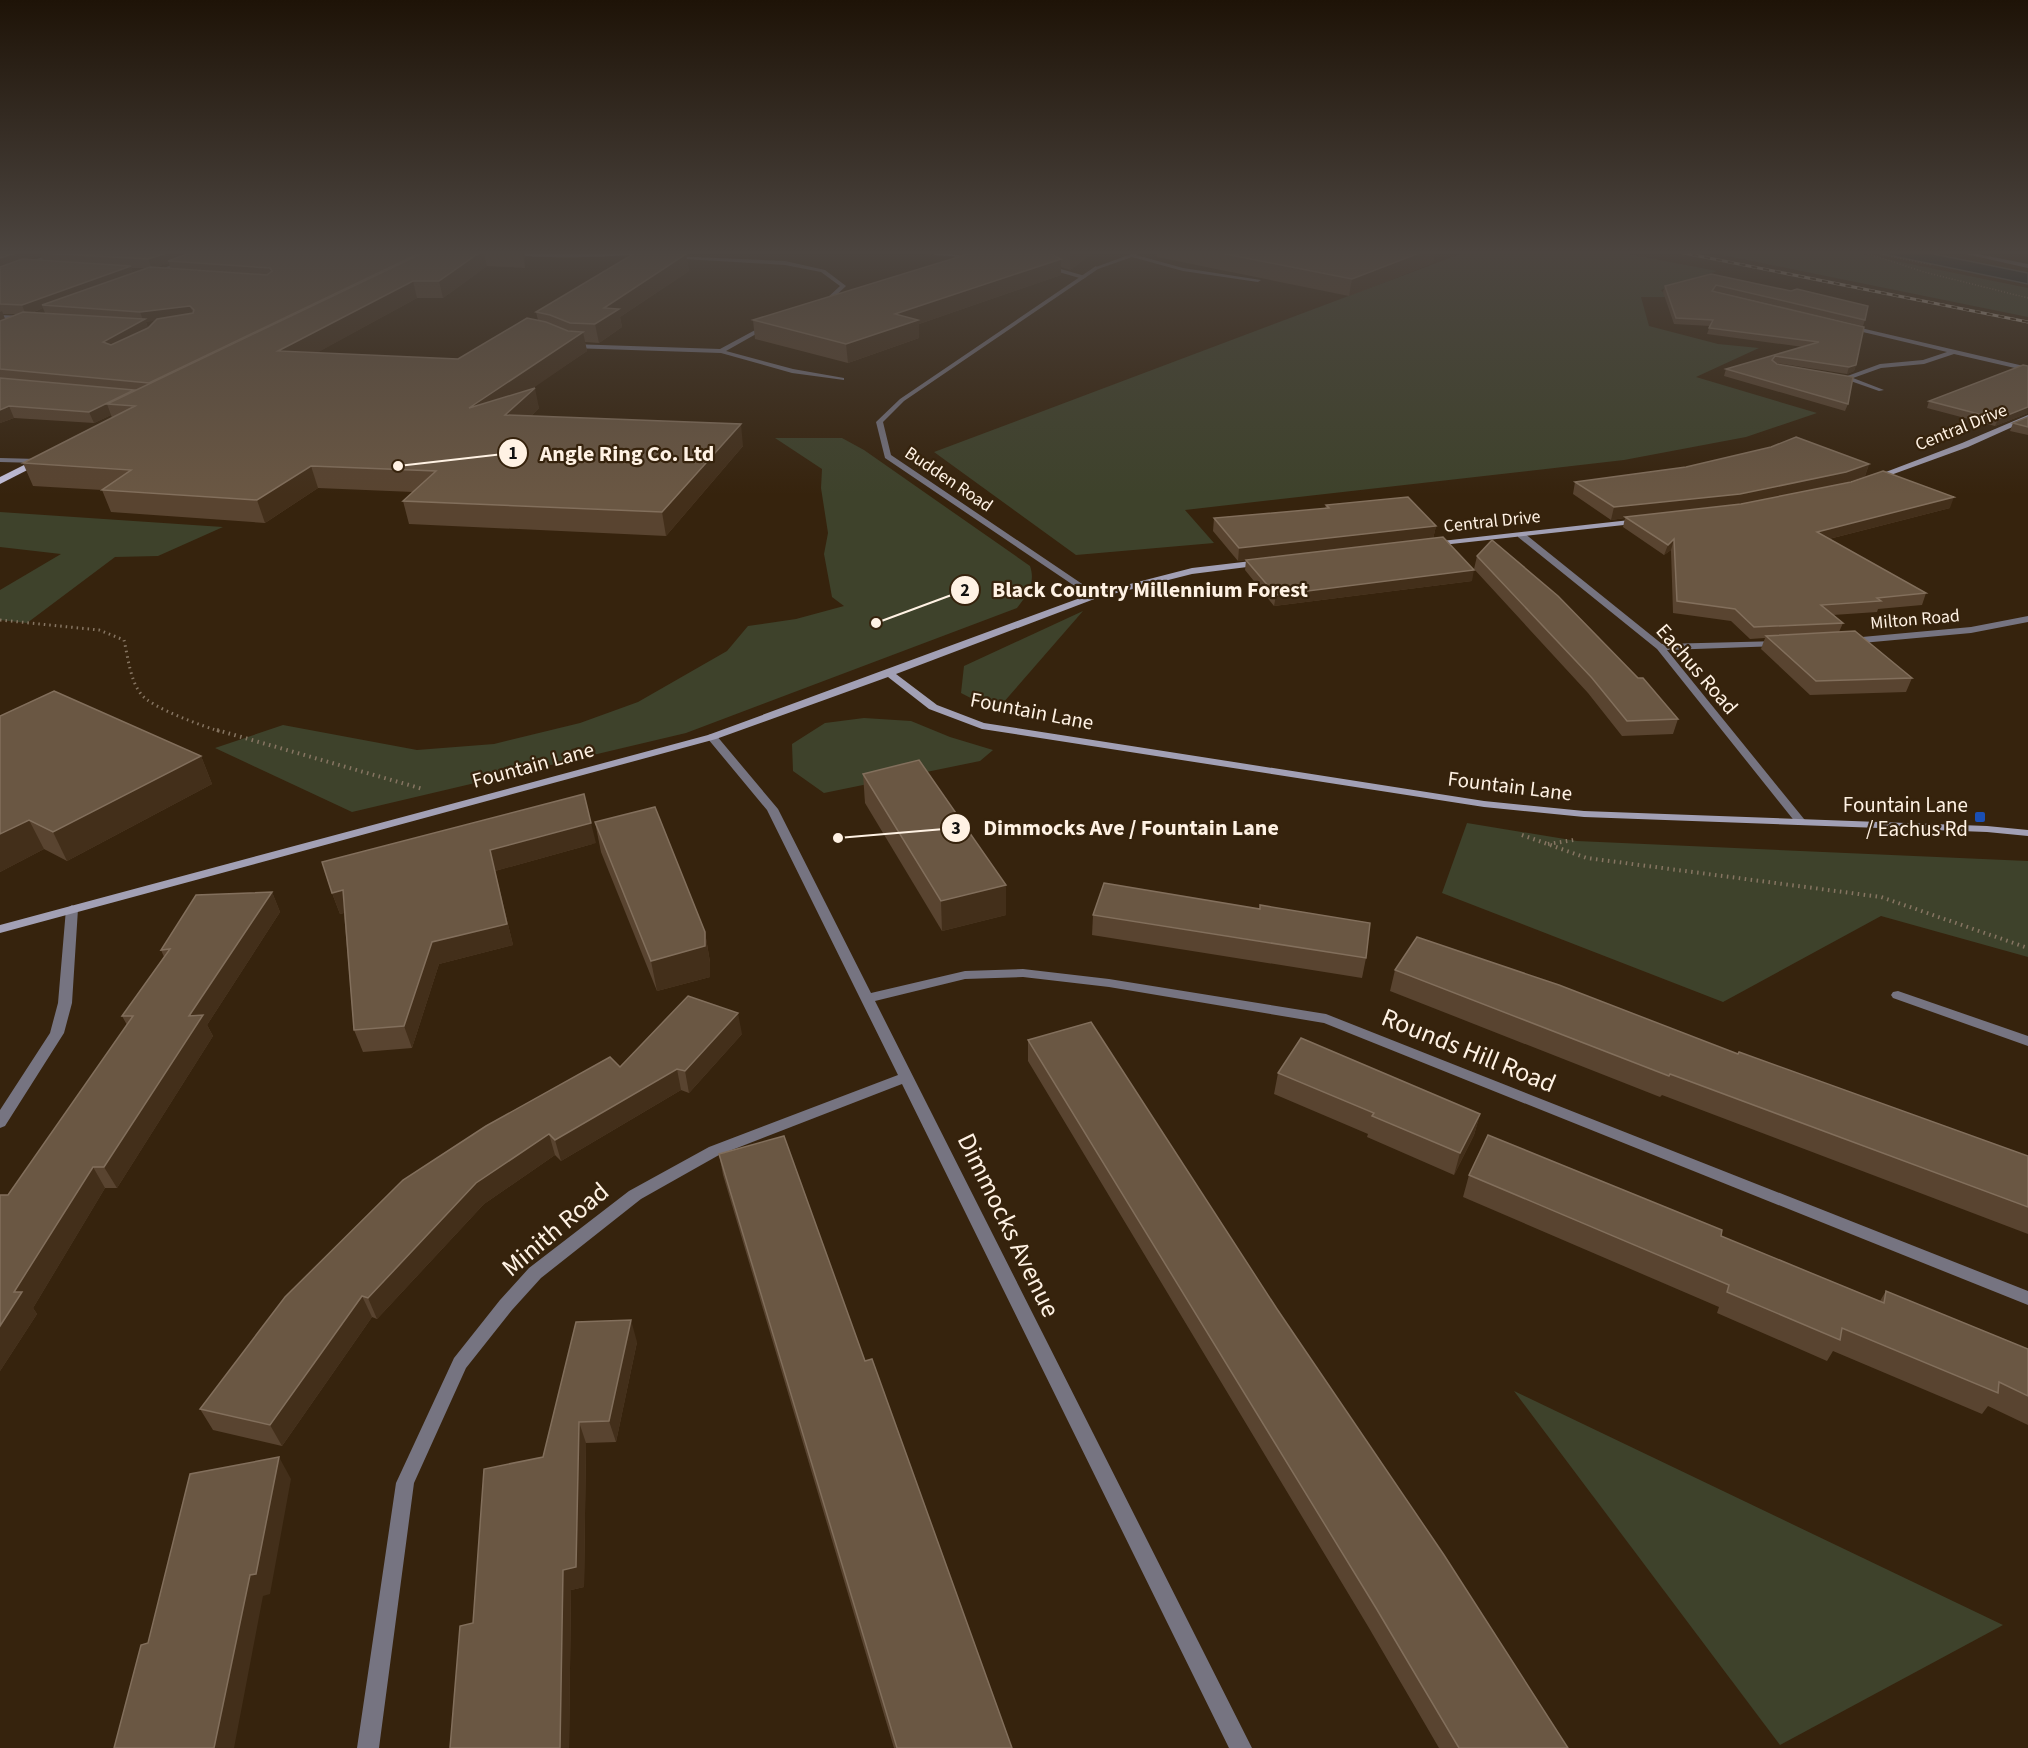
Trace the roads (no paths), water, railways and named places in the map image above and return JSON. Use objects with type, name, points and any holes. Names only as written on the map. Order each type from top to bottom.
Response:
[{"type":"main road","points":[[0,481],[48,456]]},
{"type":"street","points":[[721,351],[757,332]]},
{"type":"street","name":"Budden Road","points":[[1003,332],[902,400],[879,422],[888,456],[1094,596]]},
{"type":"street","points":[[1868,332],[2028,369]]},
{"type":"street","points":[[565,343],[572,346],[721,351],[792,371],[842,379]]},
{"type":"street","points":[[1848,378],[1880,366],[1924,362],[1954,352]]},
{"type":"street","points":[[1837,377],[1848,378],[1881,390]]},
{"type":"street","name":"Central Drive","points":[[1863,482],[1965,445],[2028,417]]},
{"type":"street","points":[[0,460],[38,461]]},
{"type":"street","name":"Central Drive","points":[[1428,545],[1654,520]]},
{"type":"street","name":"Eachus Road","points":[[1521,535],[1660,647],[1800,821]]},
{"type":"street","points":[[889,673],[1094,596],[1192,571],[1267,562]]},
{"type":"street","name":"Milton Road","points":[[1839,641],[1971,630],[2028,619]]},
{"type":"street","points":[[1660,647],[1791,643]]},
{"type":"street","name":"Fountain Lane","points":[[0,929],[712,737],[889,673],[933,707],[982,726],[1484,804],[1584,814],[1987,829],[2028,833]]},
{"type":"street","name":"Dimmocks Avenue","points":[[712,737],[772,809],[1241,1748]]},
{"type":"street","points":[[0,1122],[57,1033],[65,1003],[72,909]]},
{"type":"street","name":"Rounds Hill Road","points":[[866,999],[965,975],[1023,973],[1109,982],[1326,1019],[2028,1298]]},
{"type":"street","points":[[1898,995],[2028,1041]]},
{"type":"street","name":"Minith Road","points":[[368,1748],[405,1483],[460,1363],[506,1305],[536,1273],[635,1195],[714,1151],[907,1077]]},
{"type":"place","name":"Angle Ring Co. Ltd","points":[[398,466]]},
{"type":"place","name":"Black Country Millennium Forest","points":[[876,623]]},
{"type":"place","name":"Fountain Lane / Eachus Rd","points":[[1980,817]]},
{"type":"place","name":"Dimmocks Ave / Fountain Lane","points":[[838,838]]}]
